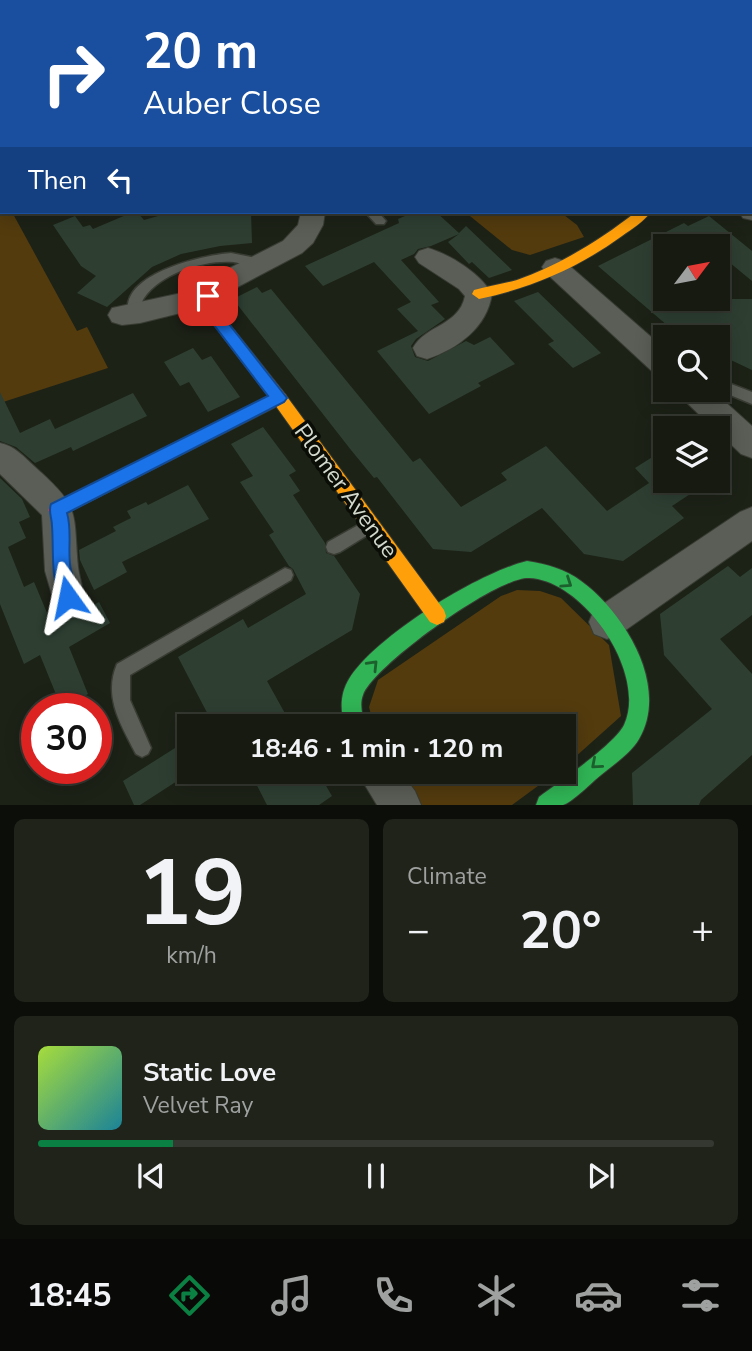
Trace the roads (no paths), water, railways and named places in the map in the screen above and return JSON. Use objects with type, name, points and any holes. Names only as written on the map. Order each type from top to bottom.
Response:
[{"type":"street","points":[[128,315],[208,296],[222,283],[258,267],[299,242],[309,229],[313,214]]},
{"type":"street","points":[[479,294],[504,290],[555,267],[614,234],[641,214]]},
{"type":"street","points":[[428,257],[468,282],[479,294]]},
{"type":"street","points":[[555,267],[653,355]]},
{"type":"street","points":[[427,348],[467,322],[474,311],[479,294]]},
{"type":"street","name":"Plomer Avenue","points":[[208,296],[216,317],[279,398],[437,616]]},
{"type":"street","points":[[58,510],[279,398]]},
{"type":"street","points":[[705,402],[752,445]]},
{"type":"street","points":[[1,456],[58,510],[61,523],[61,566],[68,597]]},
{"type":"street","points":[[607,622],[752,522]]},
{"type":"street","points":[[353,714],[351,703],[356,687],[368,668],[391,647],[507,573],[538,569],[565,580],[581,593],[607,622],[632,655],[641,694],[638,718],[631,734],[566,799]]},
{"type":"street","points":[[386,784],[401,805]]},
{"type":"lane","points":[[373,214],[380,221]]},
{"type":"lane","points":[[128,315],[141,292],[163,277],[204,260],[234,256],[246,258],[258,267]]},
{"type":"lane","points":[[730,389],[752,398]]},
{"type":"lane","points":[[334,547],[370,525]]},
{"type":"lane","points":[[142,748],[119,698],[118,682],[123,670],[285,575]]}]
